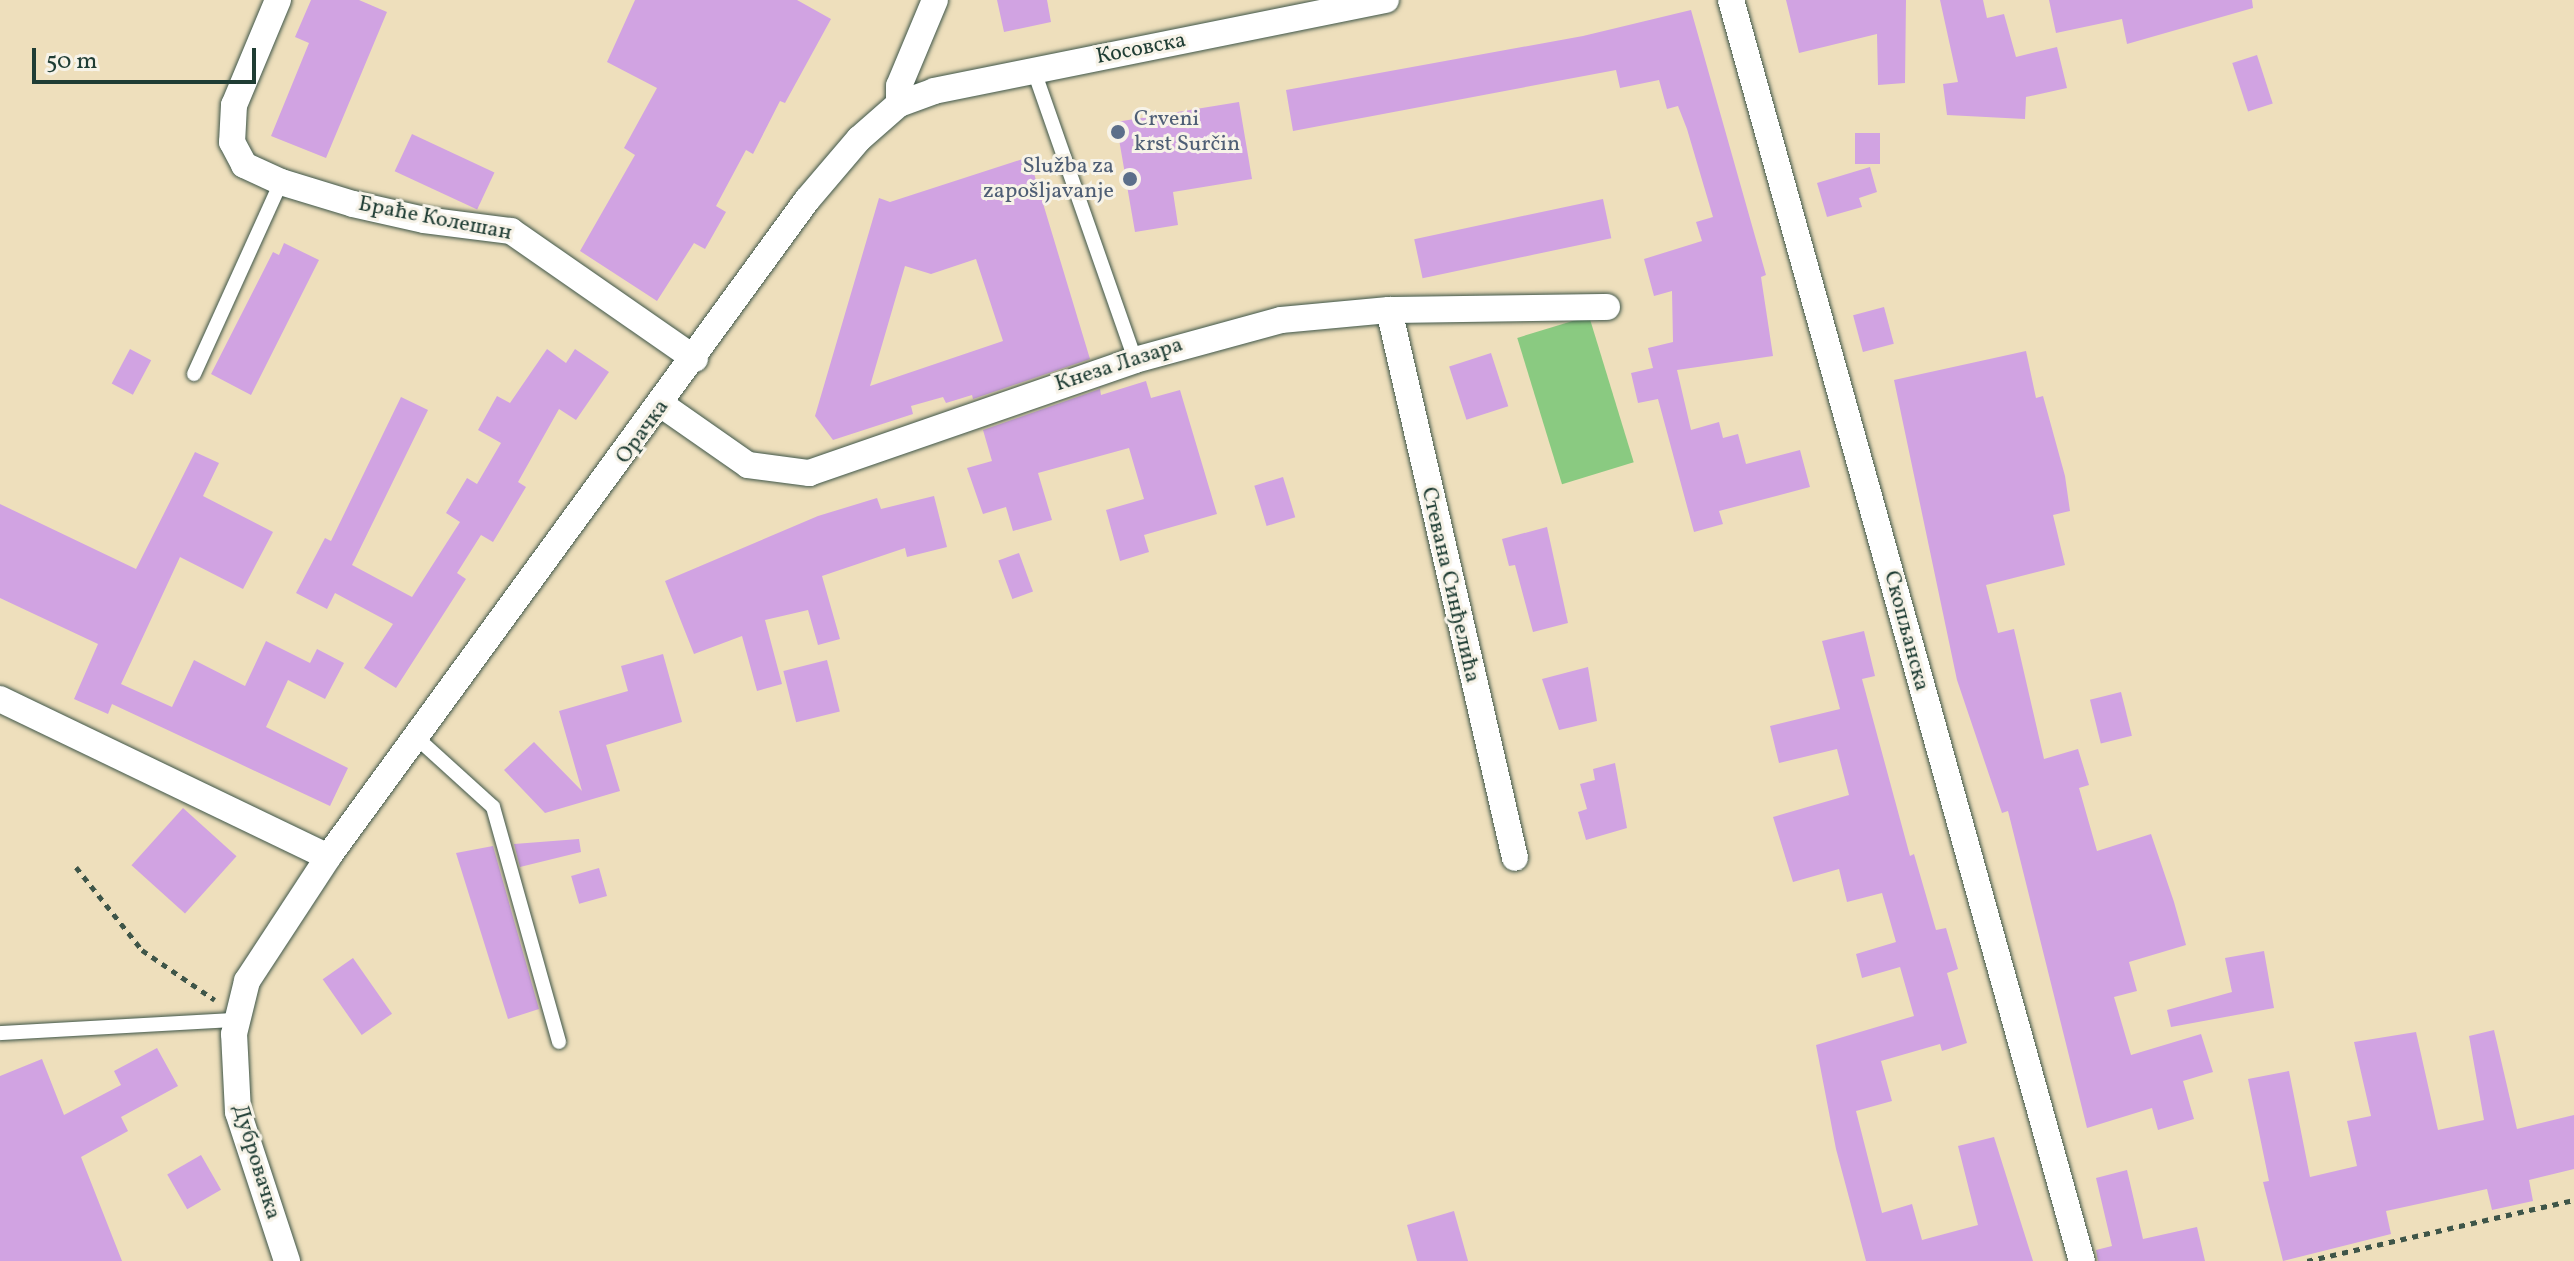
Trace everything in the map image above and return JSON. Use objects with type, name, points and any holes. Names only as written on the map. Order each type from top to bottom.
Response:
[{"type":"street","name":"Браће Колешан","points":[[278,0],[244,76],[230,126],[244,165],[281,182],[424,220],[511,231],[695,359]]},
{"type":"street","points":[[899,104],[899,86],[935,0]]},
{"type":"street","name":"Косовска","points":[[899,104],[934,91],[1386,0]]},
{"type":"street","name":"Скопљанска","points":[[1731,0],[2082,1261]]},
{"type":"street","name":"Орачка","points":[[328,857],[662,405],[807,200],[867,130],[899,104]]},
{"type":"street","name":"Кнеза Лазара","points":[[662,405],[748,465],[809,473],[1135,360],[1281,320],[1389,310],[1607,307]]},
{"type":"street","name":"Стевана Синђелића","points":[[1389,310],[1515,858]]},
{"type":"street","points":[[0,699],[328,857]]},
{"type":"street","name":"Дубровачка","points":[[287,1261],[238,1112],[236,1017],[247,981],[328,857]]},
{"type":"lane","points":[[1034,71],[1135,360]]},
{"type":"lane","points":[[194,374],[281,182]]},
{"type":"lane","points":[[418,739],[493,807],[559,1042]]},
{"type":"lane","points":[[0,1033],[236,1017]]},
{"type":"path","points":[[76,867],[142,950],[236,1017]]},
{"type":"path","points":[[2307,1261],[2574,1200]]},
{"type":"green space","points":[[1589,316],[1634,462],[1562,484],[1517,338]]},
{"type":"building","points":[[311,0],[359,0],[387,12],[326,158],[271,136],[309,43],[295,37]]},
{"type":"building","points":[[635,0],[797,0],[831,19],[785,103],[780,101],[753,154],[746,150],[716,206],[726,212],[705,249],[694,243],[657,301],[580,251],[635,155],[624,148],[657,88],[607,62]]},
{"type":"building","points":[[997,0],[1047,0],[1051,22],[1004,32]]},
{"type":"building","points":[[1786,0],[1906,0],[1905,83],[1878,85],[1877,34],[1799,53]]},
{"type":"building","points":[[1940,0],[1983,0],[1987,18],[2004,14],[2016,57],[2057,47],[2067,88],[2026,97],[2025,119],[1947,115],[1943,84],[1958,82]]},
{"type":"building","points":[[2049,0],[2252,0],[2253,8],[2127,44],[2122,19],[2056,33]]},
{"type":"building","points":[[1691,10],[1766,275],[1761,277],[1773,356],[1677,370],[1691,430],[1719,422],[1723,438],[1738,434],[1746,464],[1800,450],[1810,487],[1719,511],[1723,524],[1694,532],[1658,399],[1638,403],[1631,373],[1653,368],[1648,348],[1673,342],[1672,291],[1654,296],[1644,259],[1702,241],[1696,222],[1713,217],[1678,106],[1667,109],[1659,80],[1620,88],[1616,70],[1293,131],[1286,90],[1583,36]]},
{"type":"building","points":[[2257,55],[2273,104],[2248,112],[2232,63]]},
{"type":"building","points":[[1239,102],[1252,179],[1173,192],[1178,225],[1135,232],[1116,122]]},
{"type":"building","points":[[1855,133],[1880,133],[1880,164],[1855,164]]},
{"type":"building","points":[[412,134],[494,172],[477,210],[395,171]]},
{"type":"building","points":[[1029,157],[1090,359],[973,399],[972,395],[946,403],[943,397],[911,406],[913,414],[833,440],[815,416],[879,198],[890,202]],"holes":[[[976,259],[1003,341],[870,386],[905,266],[931,274]]]},
{"type":"building","points":[[1870,167],[1877,192],[1859,198],[1862,207],[1827,217],[1817,183]]},
{"type":"building","points":[[1603,199],[1611,238],[1423,278],[1414,239]]},
{"type":"building","points":[[284,243],[319,260],[251,395],[211,374],[273,252],[279,255]]},
{"type":"building","points":[[1884,307],[1894,344],[1863,352],[1853,315]]},
{"type":"building","points":[[130,349],[151,360],[133,395],[112,383]]},
{"type":"building","points":[[547,349],[566,363],[575,349],[609,372],[576,420],[559,409],[518,482],[526,487],[493,542],[481,535],[457,573],[466,579],[396,688],[364,668],[393,624],[335,593],[327,609],[296,593],[325,538],[331,541],[401,397],[428,410],[352,565],[412,597],[460,522],[446,513],[467,478],[477,484],[501,443],[478,430],[497,396],[510,403]]},
{"type":"building","points":[[2026,351],[2036,398],[2043,396],[2065,476],[2070,511],[2053,515],[2065,565],[1986,585],[1998,633],[2014,629],[2044,759],[2078,749],[2089,785],[2079,788],[2097,851],[2151,834],[2174,902],[2186,945],[2129,962],[2137,991],[2114,997],[2131,1055],[2201,1034],[2213,1072],[2183,1081],[2194,1119],[2158,1130],[2152,1108],[2087,1128],[2008,811],[2002,813],[1957,680],[1894,380]]},
{"type":"building","points":[[1491,353],[1508,406],[1466,420],[1449,367]]},
{"type":"building","points":[[1146,381],[1151,398],[1180,390],[1217,514],[1144,535],[1149,552],[1120,561],[1106,510],[1144,499],[1129,448],[1038,473],[1052,520],[1013,531],[1006,507],[983,514],[967,468],[992,461],[983,430],[1100,389],[1101,395]]},
{"type":"building","points":[[195,452],[219,463],[203,496],[273,532],[243,589],[180,557],[121,684],[172,707],[194,660],[245,686],[266,641],[310,663],[317,649],[344,663],[325,699],[288,680],[266,727],[348,768],[330,806],[112,704],[108,714],[74,699],[98,644],[0,598],[0,504],[136,569]]},
{"type":"building","points":[[1283,477],[1295,517],[1267,526],[1254,486]]},
{"type":"building","points":[[934,496],[947,547],[907,557],[905,548],[822,576],[840,639],[818,645],[808,610],[765,620],[782,684],[757,691],[742,636],[694,654],[665,581],[818,516],[877,498],[881,509]]},
{"type":"building","points":[[1547,527],[1568,623],[1533,632],[1515,565],[1509,566],[1502,539]]},
{"type":"building","points":[[1019,553],[1033,592],[1012,599],[998,561]]},
{"type":"building","points":[[1864,631],[1875,676],[1862,679],[1910,856],[1914,854],[1936,930],[1946,928],[1958,969],[1947,973],[1967,1043],[1942,1051],[1940,1044],[1881,1061],[1892,1101],[1856,1111],[1882,1213],[1912,1204],[1922,1240],[1978,1225],[1958,1146],[1994,1137],[2033,1261],[1866,1261],[1836,1149],[1816,1045],[1914,1016],[1900,967],[1862,978],[1856,954],[1896,942],[1882,893],[1847,902],[1839,869],[1793,882],[1773,817],[1849,795],[1837,749],[1779,763],[1770,726],[1840,709],[1822,641]]},
{"type":"building","points":[[663,654],[682,722],[606,745],[620,791],[545,813],[504,770],[534,742],[582,791],[559,711],[628,691],[621,666]]},
{"type":"building","points":[[827,660],[840,711],[796,722],[783,671]]},
{"type":"building","points":[[1588,667],[1597,721],[1559,730],[1542,679]]},
{"type":"building","points":[[2121,692],[2132,736],[2101,743],[2090,700]]},
{"type":"building","points":[[1615,763],[1627,828],[1586,840],[1578,812],[1587,809],[1580,784],[1595,780],[1593,769]]},
{"type":"building","points":[[183,808],[237,856],[185,913],[131,865]]},
{"type":"building","points":[[579,839],[581,852],[520,867],[514,844]]},
{"type":"building","points":[[493,846],[539,1009],[508,1019],[456,853]]},
{"type":"building","points":[[599,868],[607,896],[579,904],[571,876]]},
{"type":"building","points":[[2264,951],[2274,1008],[2171,1027],[2167,1010],[2232,992],[2225,958]]},
{"type":"building","points":[[353,958],[392,1014],[362,1035],[323,979]]},
{"type":"building","points":[[2494,1030],[2517,1129],[2574,1115],[2574,1169],[2529,1180],[2533,1201],[2492,1210],[2487,1189],[2386,1211],[2391,1234],[2283,1261],[2263,1182],[2269,1181],[2248,1079],[2289,1071],[2310,1177],[2357,1166],[2347,1121],[2371,1116],[2354,1042],[2416,1032],[2438,1130],[2484,1120],[2469,1036]]},
{"type":"building","points":[[157,1048],[178,1086],[121,1117],[128,1131],[81,1157],[122,1261],[0,1261],[0,1076],[42,1059],[64,1115],[121,1085],[114,1071]]},
{"type":"building","points":[[201,1155],[221,1190],[187,1209],[167,1174]]},
{"type":"building","points":[[2127,1170],[2143,1239],[2197,1227],[2205,1261],[2098,1261],[2096,1250],[2112,1246],[2096,1178]]},
{"type":"building","points":[[1454,1211],[1468,1261],[1417,1261],[1407,1225]]},
{"type":"place","name":"Crveni krst Surčin","points":[[1118,132]]},
{"type":"place","name":"Služba za zapošljavanje","points":[[1130,179]]}]
